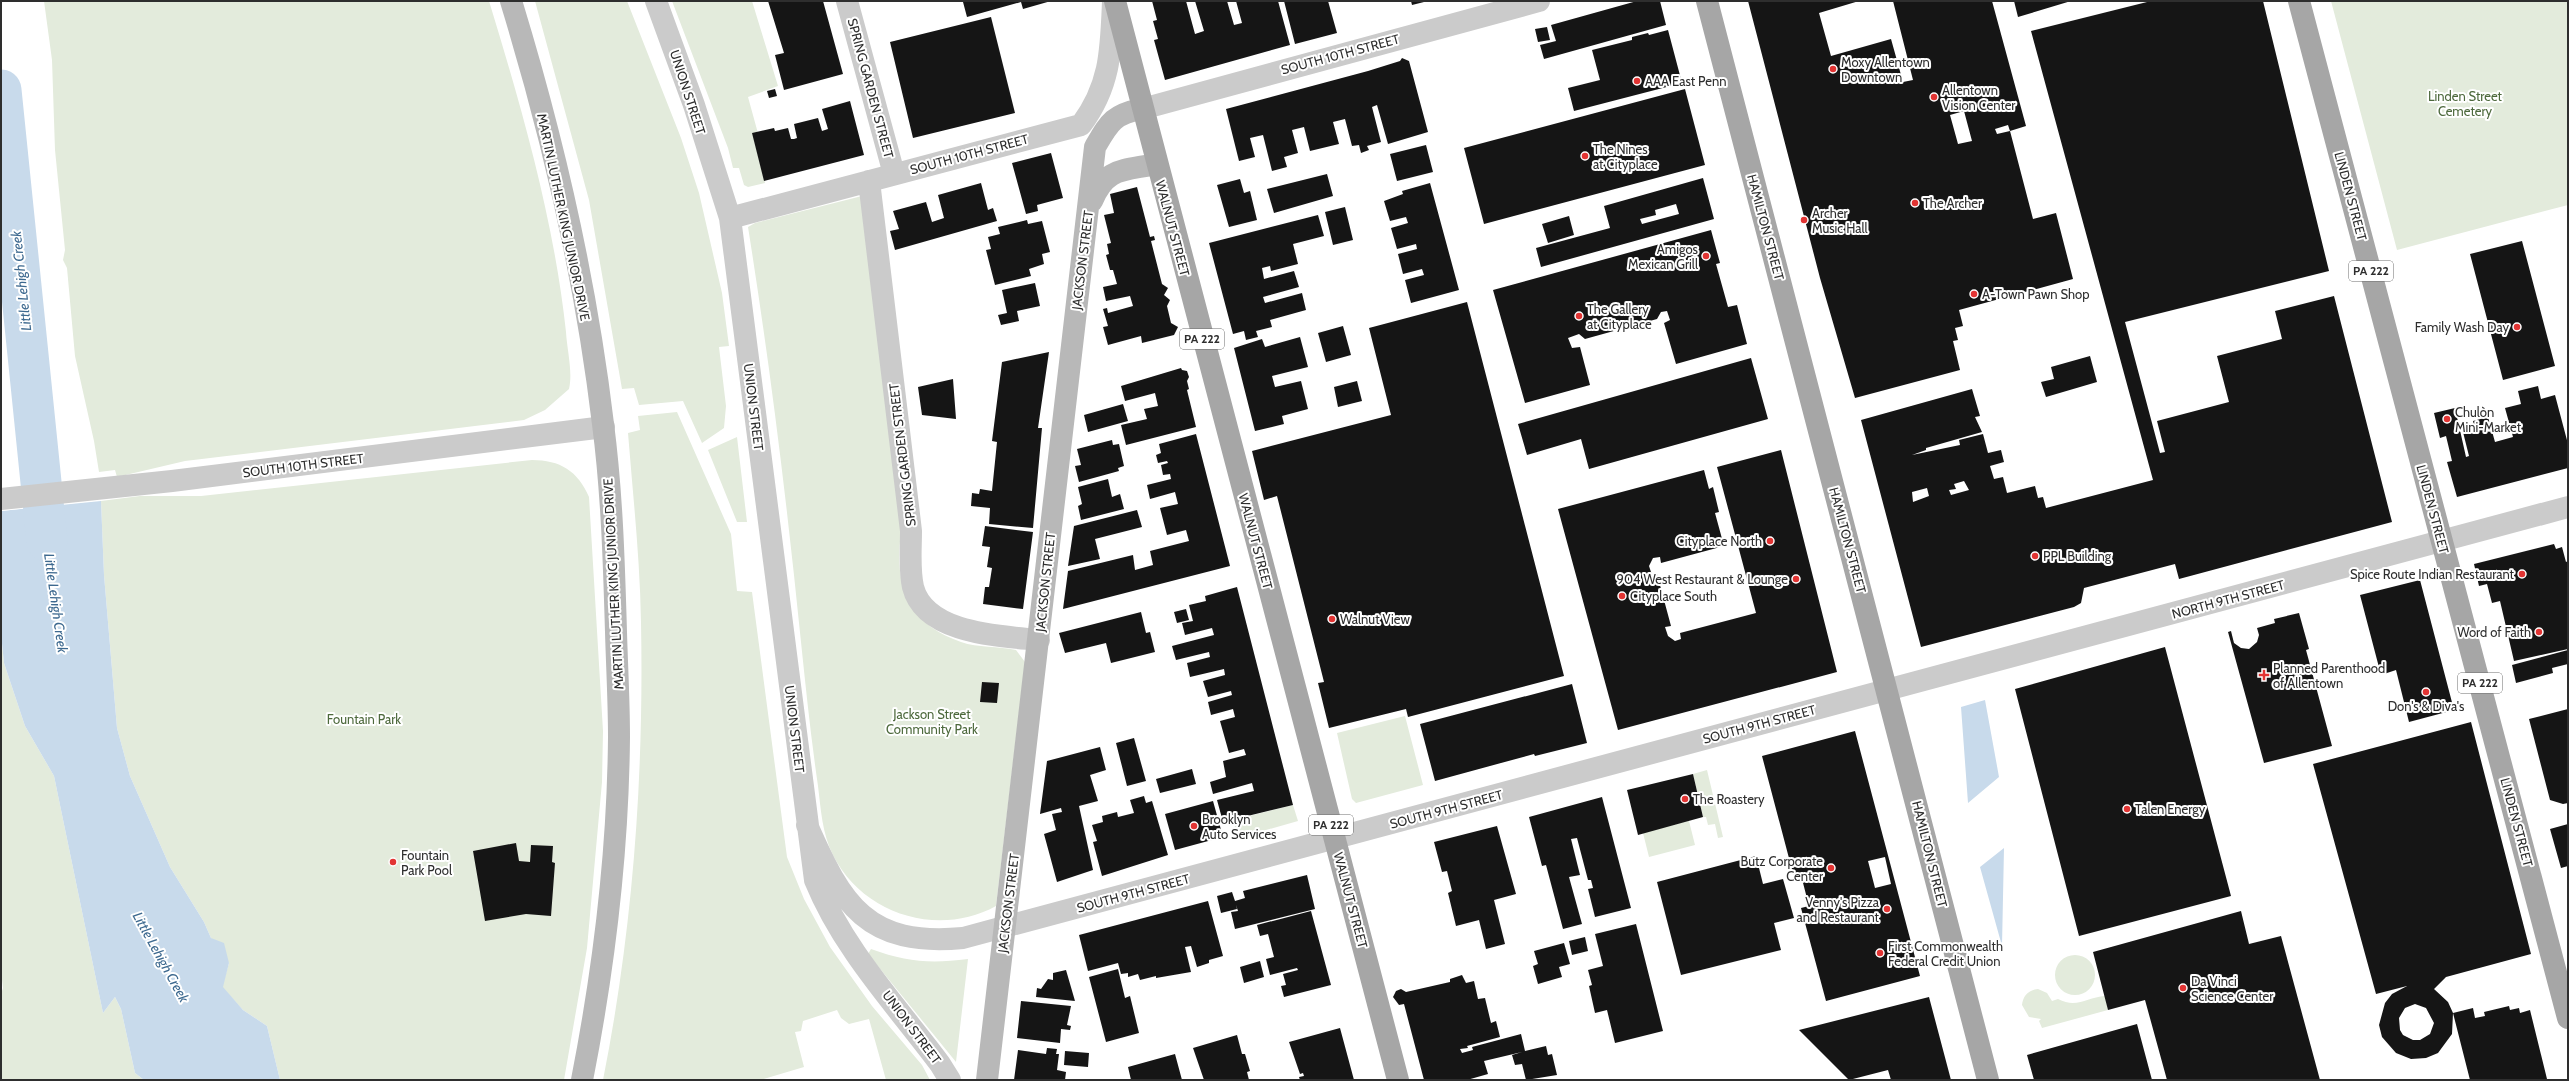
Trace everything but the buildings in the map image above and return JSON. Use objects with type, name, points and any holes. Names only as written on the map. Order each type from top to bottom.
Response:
[{"type":"main road","name":"WALNUT STREET","points":[[1114,1],[1398,1080]]},
{"type":"main road","name":"HAMILTON STREET","points":[[1707,1],[1888,689],[1988,1080]]},
{"type":"main road","name":"LINDEN STREET","points":[[2299,1],[2568,1018]]},
{"type":"street","name":"MARTIN LUTHER KING JUNIOR DRIVE","points":[[511,1],[540,105],[577,262],[604,427],[613,531],[619,737],[607,920],[582,1080]]},
{"type":"street","name":"UNION STREET","points":[[656,1],[691,98],[730,218],[815,880],[826,908],[841,934],[940,1064],[950,1080]]},
{"type":"street","name":"SPRING GARDEN STREET","points":[[847,1],[894,174]]},
{"type":"street","points":[[1095,147],[1092,135],[1081,125],[1095,107],[1105,81],[1110,53],[1114,1]]},
{"type":"street","name":"SOUTH 10TH STREET","points":[[1142,109],[1539,1]]},
{"type":"street","name":"JACKSON STREET","points":[[987,1080],[1095,147],[1109,122],[1120,114],[1142,109]]},
{"type":"street","name":"SOUTH 10TH STREET","points":[[730,218],[1081,125]]},
{"type":"street","points":[[1087,216],[1101,182],[1107,176],[1156,164]]},
{"type":"street","name":"SPRING GARDEN STREET","points":[[869,181],[911,531],[910,572],[914,588],[922,603],[934,616],[961,629],[1039,640]]},
{"type":"street","name":"SOUTH 10TH STREET","points":[[1,499],[118,487],[604,427]]},
{"type":"street","name":"NORTH 9TH STREET","points":[[1888,689],[2568,507]]},
{"type":"street","name":"SOUTH 9TH STREET","points":[[1005,928],[1888,689]]},
{"type":"street","name":"UNION STREET","points":[[807,824],[836,885],[846,900],[870,922],[893,933],[933,941],[963,938],[1005,928]]},
{"type":"green space","points":[[44,1],[489,1],[525,124],[554,248],[561,290],[570,368],[569,389],[545,410],[524,420],[185,461],[117,477],[115,470],[99,472],[94,441],[75,356],[67,268],[63,260],[65,250],[55,150],[52,60]]},
{"type":"green space","points":[[535,1],[627,1],[681,138],[699,193],[722,293],[729,346],[719,347],[726,406],[724,428],[702,443],[683,401],[639,405],[634,388],[622,389],[589,200]]},
{"type":"green space","points":[[672,1],[752,1],[778,86],[748,97],[759,137],[754,140],[765,183],[748,187],[744,185],[739,168],[733,168],[728,148]]},
{"type":"green space","name":"Linden Street Cemetery","points":[[2331,1],[2568,1],[2568,205],[2397,250]]},
{"type":"green space","name":"Jackson Street Community Park","points":[[862,196],[901,532],[899,551],[903,586],[908,600],[916,613],[928,624],[943,634],[968,644],[1016,650],[1025,662],[996,906],[974,915],[950,920],[927,919],[904,915],[882,906],[863,892],[846,875],[833,855],[826,838],[821,813],[811,732],[778,434],[748,227],[755,223]]},
{"type":"green space","points":[[677,412],[731,534],[737,591],[752,592],[787,857],[804,899],[830,947],[872,1006],[922,1065],[930,1080],[886,1080],[869,1019],[849,1024],[841,1018],[837,1010],[803,1021],[801,1031],[795,1032],[804,1067],[760,1080],[603,1080],[622,966],[629,909],[641,737],[640,598],[628,433],[640,430],[638,416]]},
{"type":"green space","points":[[737,437],[747,522],[737,522],[708,450]]},
{"type":"green space","name":"Fountain Park","points":[[532,460],[551,462],[567,469],[579,480],[589,497],[603,731],[602,782],[587,948],[564,1080],[280,1080],[267,1026],[243,1010],[222,987],[229,963],[211,938],[204,922],[170,867],[130,776],[117,728],[104,575],[101,501],[140,496],[201,496]]},
{"type":"green space","points":[[1,634],[4,663],[25,726],[54,776],[103,1013],[115,997],[121,1009],[135,1073],[144,1080],[1,1080],[1,994],[3,988],[1,972]]},
{"type":"green space","points":[[1405,716],[1423,785],[1356,803],[1352,799],[1337,733]]},
{"type":"green space","points":[[1707,770],[1723,837],[1718,838],[1715,824],[1708,825],[1706,817],[1703,817],[1693,774]]},
{"type":"green space","points":[[1293,805],[1298,821],[1238,838],[1233,820]]},
{"type":"green space","points":[[1689,821],[1695,845],[1649,857],[1643,833]]},
{"type":"green space","points":[[871,949],[896,957],[919,961],[954,961],[968,959],[956,1062],[868,954]]},
{"type":"green space","points":[[2079,955],[2086,958],[2092,964],[2095,975],[2094,983],[2086,992],[2079,995],[2071,995],[2064,992],[2056,983],[2055,971],[2058,964],[2067,956]]},
{"type":"green space","points":[[2038,989],[2047,993],[2052,1001],[2058,999],[2071,1003],[2082,1002],[2105,996],[2108,1010],[2042,1028],[2039,1021],[2041,1019],[2029,1017],[2022,1005],[2027,994]]},
{"type":"water","points":[[101,501],[104,575],[117,728],[130,776],[170,867],[204,922],[211,938],[224,943],[229,963],[223,987],[243,1010],[267,1026],[280,1080],[144,1080],[135,1073],[121,1009],[115,997],[103,1013],[54,776],[25,726],[4,663],[1,634],[1,511]]},
{"type":"water","points":[[1985,700],[1999,777],[1968,803],[1961,707]]},
{"type":"water","points":[[2004,848],[2002,946],[1980,867]]},
{"type":"pier","points":[[103,500],[1,511],[1,509]]},
{"type":"waterway","name":"Little Lehigh Creek","points":[[1,90],[47,541]]},
{"type":"place","name":"Moxy Allentown Downtown","points":[[1833,69]]},
{"type":"place","name":"AAA East Penn","points":[[1637,81]]},
{"type":"place","name":"Allentown Vision Center","points":[[1934,97]]},
{"type":"place","name":"The Nines at Cityplace","points":[[1585,156]]},
{"type":"place","name":"The Archer","points":[[1915,203]]},
{"type":"place","name":"Archer Music Hall","points":[[1804,220]]},
{"type":"place","name":"Amigos Mexican Grill","points":[[1706,256]]},
{"type":"place","name":"A-Town Pawn Shop","points":[[1974,294]]},
{"type":"place","name":"The Gallery at Cityplace","points":[[1579,316]]},
{"type":"place","name":"Family Wash Day","points":[[2517,327]]},
{"type":"place","name":"Chulòn Mini-Market","points":[[2447,419]]},
{"type":"place","name":"Cityplace North","points":[[1770,541]]},
{"type":"place","name":"PPL Building","points":[[2035,556]]},
{"type":"place","name":"Spice Route Indian Restaurant","points":[[2522,574]]},
{"type":"place","name":"904 West Restaurant & Lounge","points":[[1796,579]]},
{"type":"place","name":"Cityplace South","points":[[1622,596]]},
{"type":"place","name":"Walnut View","points":[[1332,619]]},
{"type":"place","name":"Word of Faith","points":[[2539,632]]},
{"type":"place","name":"Planned Parenthood of Allentown","points":[[2264,675]]},
{"type":"place","name":"Don's & Diva's","points":[[2426,692]]},
{"type":"place","name":"The Roastery","points":[[1685,799]]},
{"type":"place","name":"Talen Energy","points":[[2127,809]]},
{"type":"place","name":"Brooklyn Auto Services","points":[[1194,826]]},
{"type":"place","name":"Fountain Park Pool","points":[[393,862]]},
{"type":"place","name":"Butz Corporate Center","points":[[1831,868]]},
{"type":"place","name":"Venny's Pizza and Restaurant","points":[[1887,909]]},
{"type":"place","name":"First Commonwealth Federal Credit Union","points":[[1880,953]]},
{"type":"place","name":"Da Vinci Science Center","points":[[2183,988]]}]
